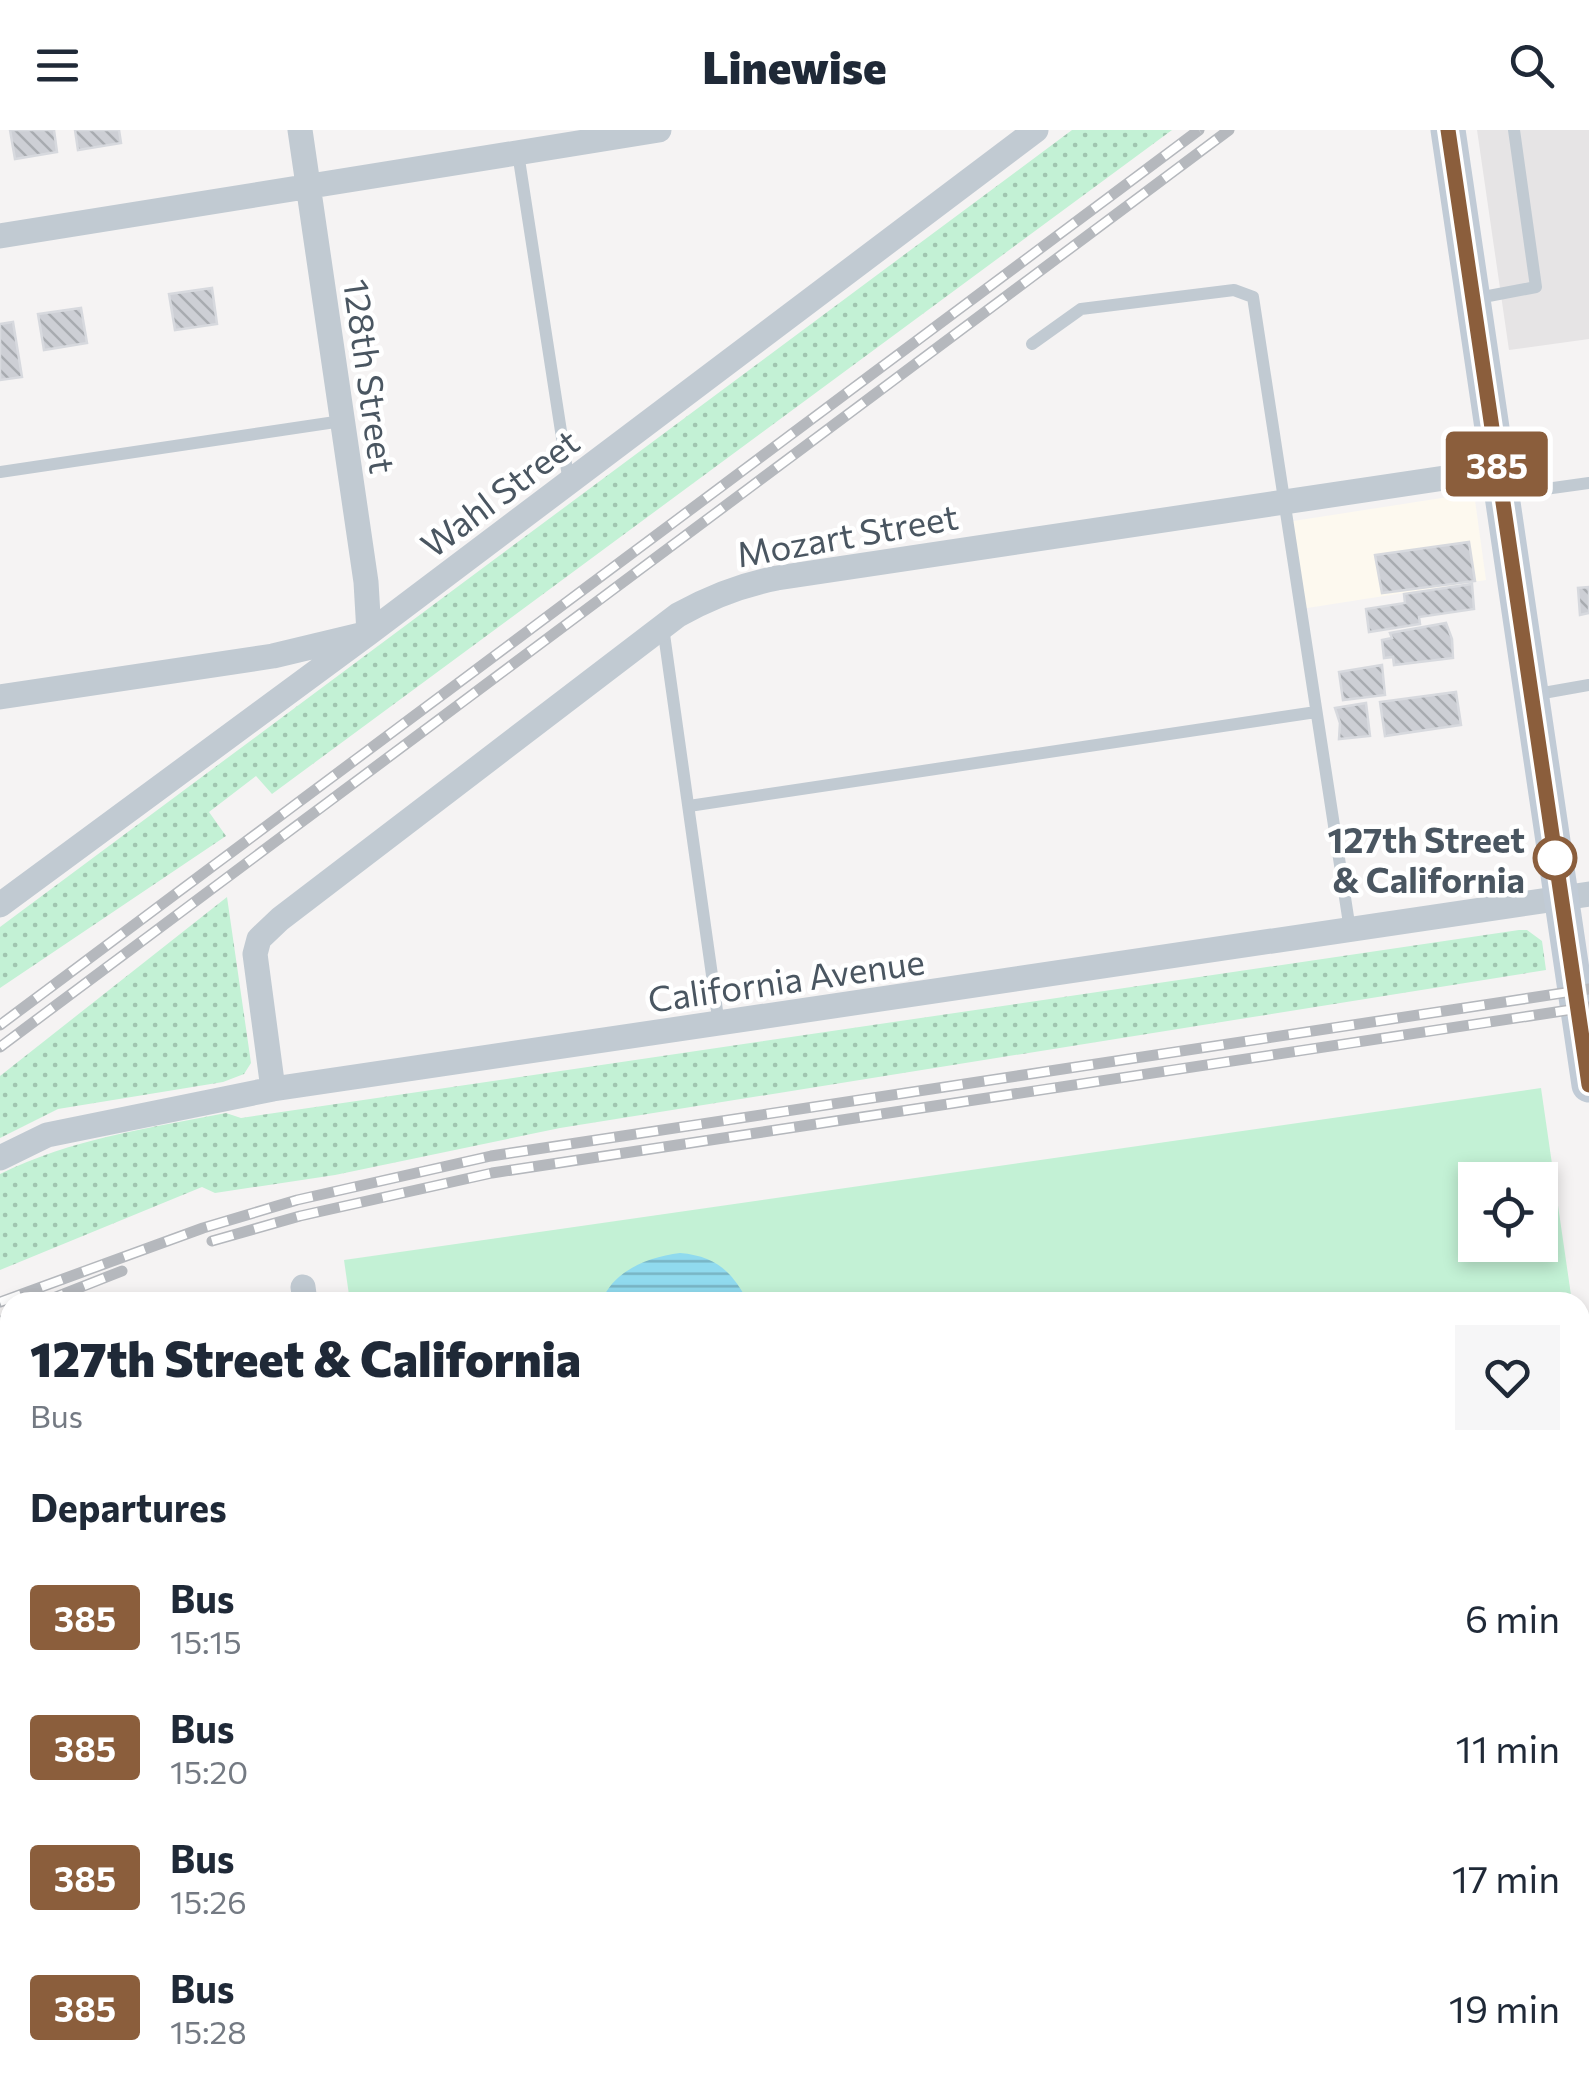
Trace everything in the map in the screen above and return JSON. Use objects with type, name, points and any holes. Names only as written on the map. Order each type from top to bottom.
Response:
[{"type":"main road","points":[[1448,130],[1531,695],[1575,896],[1589,1082]]},
{"type":"street","name":"128th Street","points":[[300,130],[366,582],[370,633]]},
{"type":"street","points":[[0,236],[659,130]]},
{"type":"street","name":"Wahl Street","points":[[0,905],[569,483],[1003,142],[1036,130]]},
{"type":"street","name":"Mozart Street","points":[[274,1089],[256,966],[260,940],[280,919],[663,627],[702,602],[751,583],[1284,502],[1500,482]]},
{"type":"street","points":[[0,697],[273,656],[370,633]]},
{"type":"street","name":"California Avenue","points":[[0,1158],[47,1134],[274,1089],[1575,896]]},
{"type":"lane","points":[[1473,299],[1536,286],[1514,130]]},
{"type":"lane","points":[[518,153],[569,483]]},
{"type":"lane","points":[[1032,344],[1081,309],[1234,290],[1253,297],[1350,930]]},
{"type":"lane","points":[[0,472],[342,420]]},
{"type":"lane","points":[[1500,482],[1589,483]]},
{"type":"lane","points":[[663,627],[720,1024]]},
{"type":"lane","points":[[1531,695],[1589,685]]},
{"type":"lane","points":[[689,806],[1316,712]]},
{"type":"shaded area","points":[[1477,130],[1589,130],[1589,339],[1509,350]]},
{"type":"shaded area","points":[[1474,493],[1486,580],[1301,609],[1287,522]]},
{"type":"green space","points":[[1072,130],[1172,130],[272,794],[256,776],[209,812],[226,836],[0,988],[0,927]]},
{"type":"green space","points":[[227,897],[251,1063],[244,1074],[223,1082],[58,1109],[0,1138],[0,1076]]},
{"type":"green space","points":[[1527,930],[1542,941],[1546,970],[560,1128],[335,1175],[215,1193],[202,1187],[0,1270],[0,1174],[54,1152],[111,1136],[226,1113],[241,1118]]},
{"type":"green space","points":[[1541,1088],[1552,1162],[1458,1162],[1458,1262],[1558,1262],[1558,1205],[1571,1292],[349,1292],[344,1260]]},
{"type":"water","points":[[680,1253],[703,1258],[721,1267],[742,1292],[606,1292],[623,1273],[656,1258]]},
{"type":"building","points":[[10,130],[54,130],[57,152],[15,159]]},
{"type":"building","points":[[75,130],[119,130],[121,143],[78,150]]},
{"type":"building","points":[[212,288],[217,324],[175,330],[169,294]]},
{"type":"building","points":[[81,308],[87,343],[44,350],[38,314]]},
{"type":"building","points":[[13,322],[22,377],[0,380],[0,324]]},
{"type":"building","points":[[1469,542],[1475,581],[1382,593],[1375,555]]},
{"type":"building","points":[[1472,584],[1474,609],[1419,617],[1420,624],[1369,632],[1366,609],[1405,603],[1404,594]]},
{"type":"building","points":[[1589,587],[1589,613],[1580,615],[1578,588]]},
{"type":"building","points":[[1446,623],[1453,658],[1394,665],[1393,657],[1384,658],[1382,640],[1392,638],[1390,633]]},
{"type":"building","points":[[1382,665],[1385,695],[1343,700],[1339,672]]},
{"type":"building","points":[[1456,692],[1461,725],[1385,736],[1380,702]]},
{"type":"building","points":[[1366,703],[1370,736],[1339,739],[1340,723],[1335,708]]},
{"type":"railway","points":[[0,1025],[1199,130]]},
{"type":"railway","points":[[0,1047],[1229,130]]},
{"type":"railway","points":[[27,1292],[203,1228],[297,1200],[491,1156],[1589,989]]},
{"type":"railway","points":[[212,1241],[300,1216],[492,1173],[1589,1007]]},
{"type":"railway","points":[[68,1292],[122,1271]]},
{"type":"bus line","name":"385","points":[[1448,130],[1589,1085]]},
{"type":"place","name":"127th Street & California","points":[[1555,858]]}]
